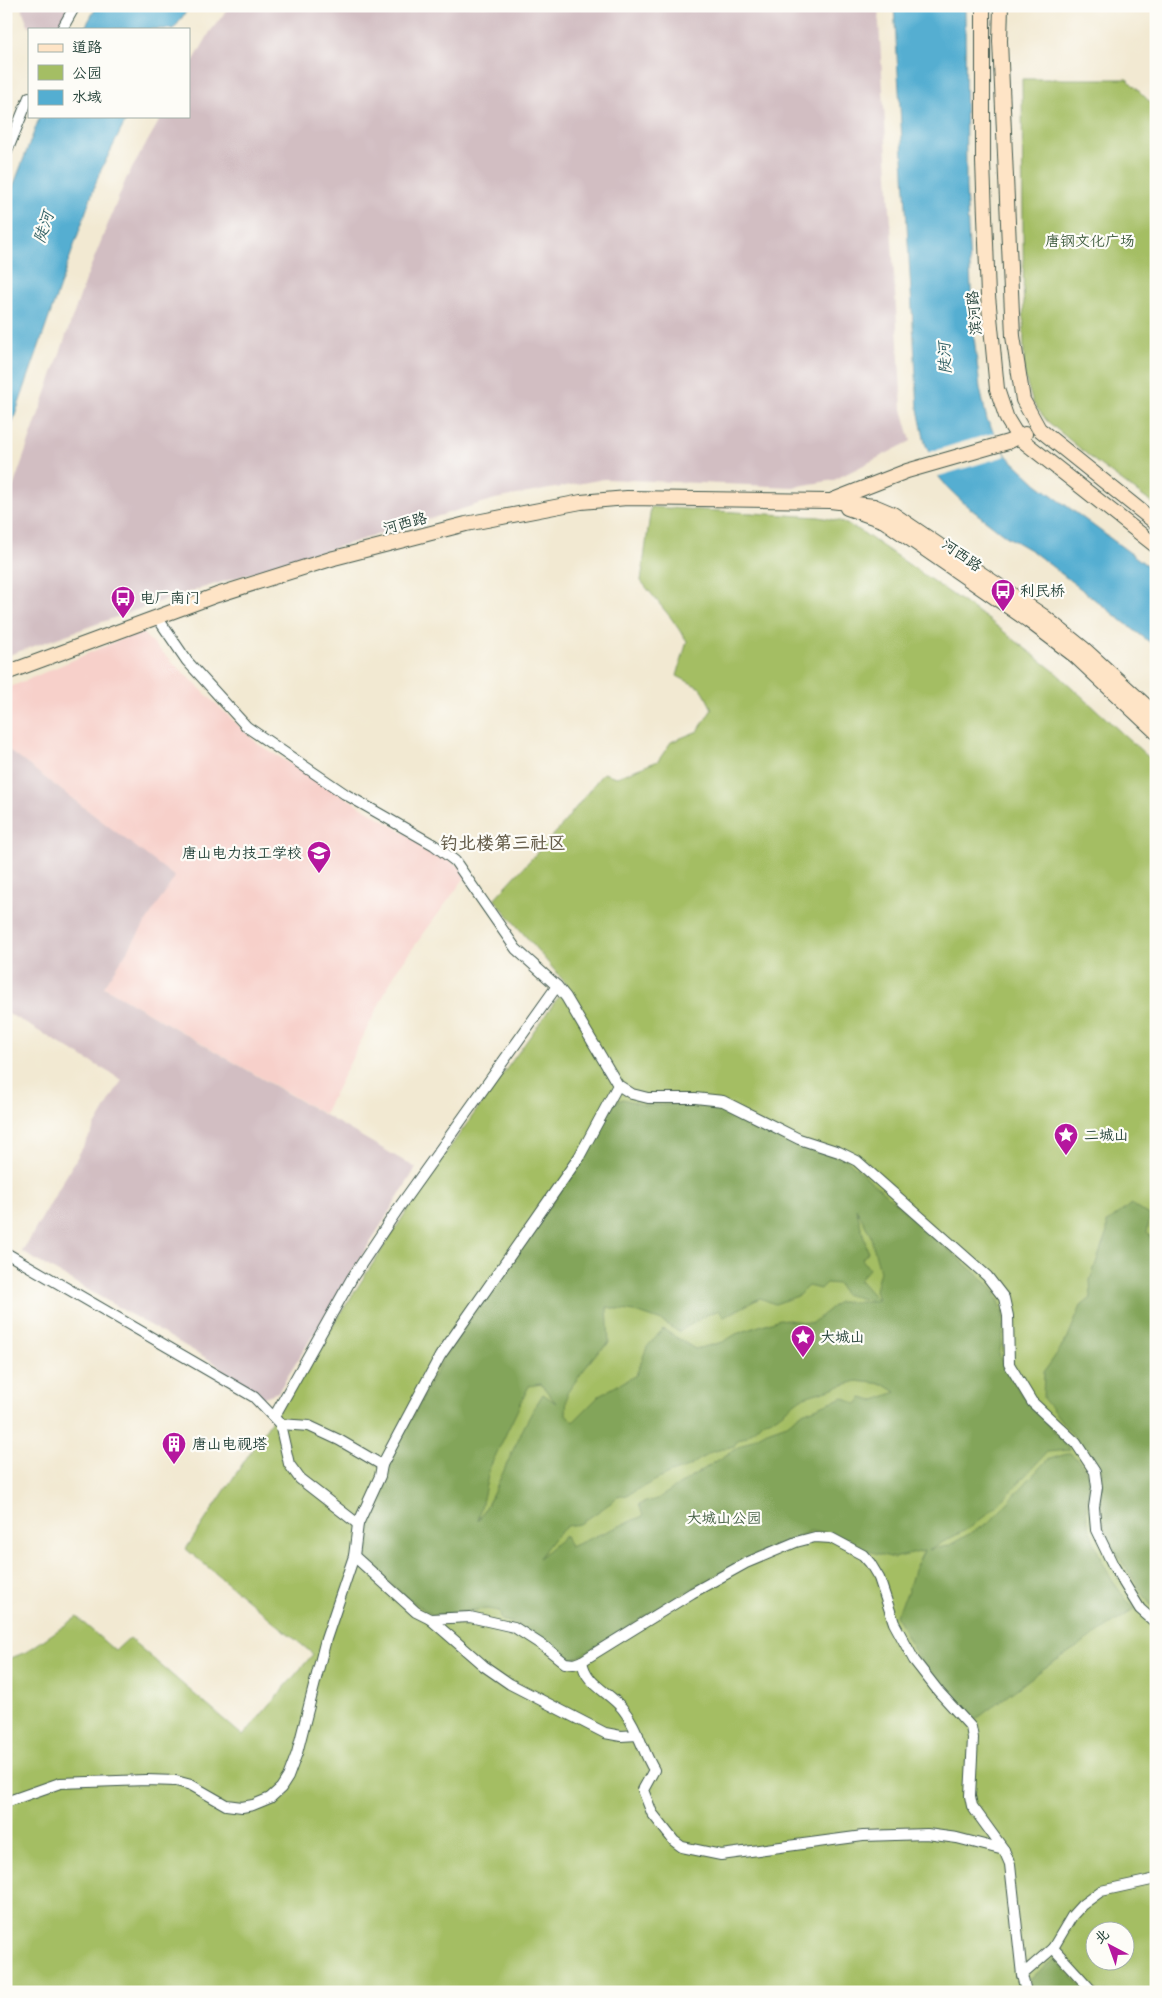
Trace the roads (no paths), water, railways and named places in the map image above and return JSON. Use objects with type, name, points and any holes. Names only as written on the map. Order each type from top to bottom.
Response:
[{"type":"street","points":[[63,28],[74,6]]},
{"type":"street","name":"滨河路","points":[[983,6],[983,162],[988,296],[997,389],[1013,439],[1156,546]]},
{"type":"street","points":[[1001,6],[1000,41],[1013,336],[1022,400],[1039,429],[1156,523]]},
{"type":"street","points":[[6,154],[28,99]]},
{"type":"street","points":[[830,501],[907,470],[1013,439],[1039,429]]},
{"type":"street","name":"河西路","points":[[6,672],[217,595],[334,558],[466,524],[580,502],[627,498],[830,501],[874,506],[893,514],[1042,615],[1084,649],[1156,715]]},
{"type":"street","name":"河西路","points":[[830,501],[861,514],[884,520],[1029,621],[1074,656],[1156,732]]},
{"type":"street","points":[[157,617],[187,661],[248,727],[345,794],[434,846],[455,861],[516,950],[557,986],[566,997],[618,1085],[632,1094],[648,1098],[695,1098],[723,1101],[799,1140],[839,1152],[857,1161],[987,1276],[1004,1298],[1008,1316],[1009,1364],[1032,1402],[1076,1443],[1095,1472],[1097,1487],[1094,1506],[1096,1530],[1113,1565],[1140,1609],[1156,1623]]},
{"type":"street","points":[[277,1420],[352,1278],[400,1206],[557,986]]},
{"type":"street","points":[[6,1802],[60,1784],[146,1780],[176,1781],[191,1785],[226,1805],[242,1807],[270,1798],[281,1788],[288,1777],[297,1753],[326,1639],[354,1556],[358,1524],[380,1476],[382,1465],[440,1356],[579,1157],[618,1085]]},
{"type":"street","points":[[6,1253],[254,1397],[277,1420],[289,1464],[300,1479],[358,1524]]},
{"type":"street","points":[[277,1420],[309,1426],[339,1440],[382,1465]]},
{"type":"street","points":[[430,1619],[470,1617],[514,1627],[545,1647],[565,1663],[582,1661],[692,1593],[746,1563],[796,1542],[815,1536],[831,1538],[863,1555],[879,1578],[894,1623],[914,1660],[939,1692],[971,1727],[973,1738],[970,1796],[972,1806],[1004,1850],[1010,1864],[1022,1975],[1026,1992]]},
{"type":"street","points":[[354,1556],[416,1612],[430,1619],[484,1666],[510,1684],[605,1733],[621,1736],[638,1734]]},
{"type":"street","points":[[582,1661],[583,1672],[620,1706],[630,1719],[654,1770],[643,1790],[649,1806],[652,1813],[674,1841],[682,1847],[721,1855],[863,1836],[927,1834],[957,1838],[1004,1850]]},
{"type":"street","points":[[1022,1975],[1053,1948],[1072,1916],[1082,1904],[1102,1891],[1156,1879]]},
{"type":"street","points":[[1053,1948],[1093,1992]]},
{"type":"water","points":[[97,6],[190,6],[175,28],[85,28]]},
{"type":"water","name":"陡河","points":[[894,6],[965,6],[966,189],[973,328],[980,388],[987,420],[1007,456],[1037,484],[1156,572],[1156,647],[1032,551],[1006,536],[967,506],[939,477],[925,443],[918,409]]},
{"type":"water","name":"陡河","points":[[39,118],[127,118],[99,174],[6,441],[6,205]]},
{"type":"place","name":"利民桥","points":[[1003,612]]},
{"type":"place","name":"电厂南门","points":[[123,619]]},
{"type":"place","name":"唐山电力技工学校","points":[[319,874]]},
{"type":"place","name":"二城山","points":[[1066,1156]]},
{"type":"place","name":"大城山","points":[[803,1358]]},
{"type":"place","name":"唐山电视塔","points":[[174,1465]]},
{"type":"district","name":"钓北楼第三社区","points":[[503,843]]},
{"type":"park label","name":"唐钢文化广场","points":[[1090,241]]},
{"type":"park label","name":"大城山公园","points":[[724,1518]]}]
